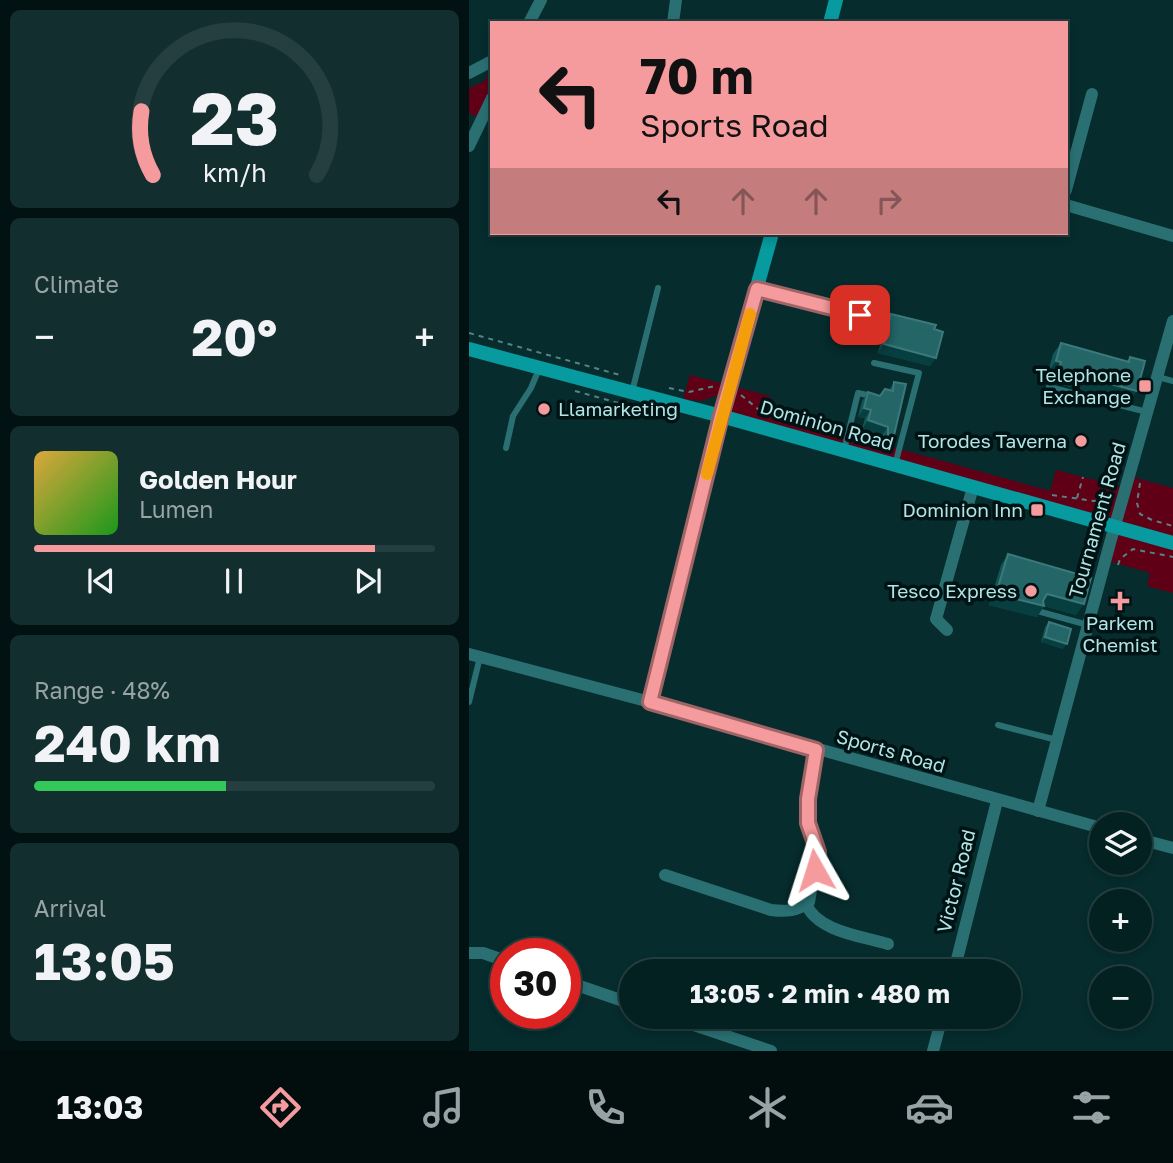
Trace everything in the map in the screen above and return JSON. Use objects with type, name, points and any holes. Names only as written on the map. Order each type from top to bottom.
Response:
[{"type":"street","points":[[673,21],[676,0]]},
{"type":"street","points":[[831,21],[837,0]]},
{"type":"street","points":[[530,21],[539,1]]},
{"type":"street","points":[[469,73],[490,62]]},
{"type":"street","points":[[1068,183],[1092,94]]},
{"type":"street","points":[[469,146],[490,102]]},
{"type":"street","points":[[1068,206],[1173,236]]},
{"type":"street","points":[[650,702],[721,416],[771,235]]},
{"type":"street","points":[[757,289],[860,315]]},
{"type":"street","name":"Tournament Road","points":[[1038,811],[1131,474],[1136,432],[1147,412],[1173,321]]},
{"type":"street","name":"Dominion Road","points":[[469,349],[634,386],[721,416],[1173,543]]},
{"type":"street","points":[[947,630],[936,619],[973,487]]},
{"type":"street","name":"Sports Road","points":[[475,655],[1089,825]]},
{"type":"street","points":[[665,875],[771,910],[784,912],[801,908],[809,902],[818,852],[808,823],[808,799],[816,750]]},
{"type":"street","name":"Victor Road","points":[[957,959],[997,801]]},
{"type":"street","points":[[1152,842],[1173,848]]},
{"type":"street","points":[[806,904],[815,918],[829,926],[888,944]]},
{"type":"street","points":[[469,953],[490,955]]},
{"type":"street","points":[[581,986],[619,1000]]},
{"type":"street","points":[[706,1029],[771,1051]]},
{"type":"street","points":[[933,1051],[939,1029]]},
{"type":"lane","points":[[634,386],[659,288]]},
{"type":"lane","points":[[874,363],[919,373],[895,465]]},
{"type":"lane","points":[[506,448],[513,416],[531,388],[540,367]]},
{"type":"lane","points":[[1157,377],[1173,381]]},
{"type":"lane","points":[[1049,387],[1147,412]]},
{"type":"lane","points":[[844,450],[859,393],[874,397]]},
{"type":"lane","points":[[1041,612],[1088,625]]},
{"type":"lane","points":[[469,702],[475,655]]},
{"type":"lane","points":[[998,725],[1057,740]]},
{"type":"path","points":[[469,334],[634,386]]},
{"type":"path","points":[[666,387],[689,392],[718,385],[730,386],[767,416]]},
{"type":"path","points":[[1131,474],[1140,514],[1173,526]]},
{"type":"path","points":[[1077,499],[1083,477]]},
{"type":"path","points":[[1048,495],[1105,500],[1115,491]]},
{"type":"path","points":[[1118,565],[1120,559],[1133,549],[1173,557]]},
{"type":"shaded area","points":[[488,76],[490,78],[490,94],[477,117],[469,113],[469,88],[483,82]]},
{"type":"shaded area","points":[[690,375],[770,396],[767,412],[1050,491],[1056,470],[1126,488],[1129,476],[1173,488],[1173,593],[1147,586],[1150,573],[1105,560],[1116,528],[721,416],[724,393],[701,401],[683,399]]},
{"type":"building","points":[[891,314],[936,325],[934,329],[943,332],[936,358],[884,344]]},
{"type":"building","points":[[1061,343],[1129,362],[1130,357],[1145,361],[1137,391],[1058,370],[1061,362],[1056,361]]},
{"type":"building","points":[[894,382],[906,384],[892,444],[888,443],[888,427],[868,420],[871,410],[864,408],[868,392],[880,396],[885,389],[893,391]]},
{"type":"building","points":[[1008,554],[1091,578],[1084,604],[1047,594],[1043,601],[1044,606],[996,594]]},
{"type":"building","points":[[1049,622],[1071,629],[1067,644],[1045,637]]},
{"type":"slow traffic","points":[[707,474],[750,314]]},
{"type":"place","name":"Telephone Exchange","points":[[1145,386]]},
{"type":"place","name":"Llamarketing","points":[[544,409]]},
{"type":"place","name":"Torodes Taverna","points":[[1081,441]]},
{"type":"place","name":"Dominion Inn","points":[[1037,510]]},
{"type":"place","name":"Tesco Express","points":[[1031,591]]},
{"type":"place","name":"Parkem Chemist","points":[[1120,601]]},
{"type":"route","points":[[815,870],[818,852],[808,823],[808,799],[816,750],[650,702],[721,416],[757,289],[860,315]]}]
